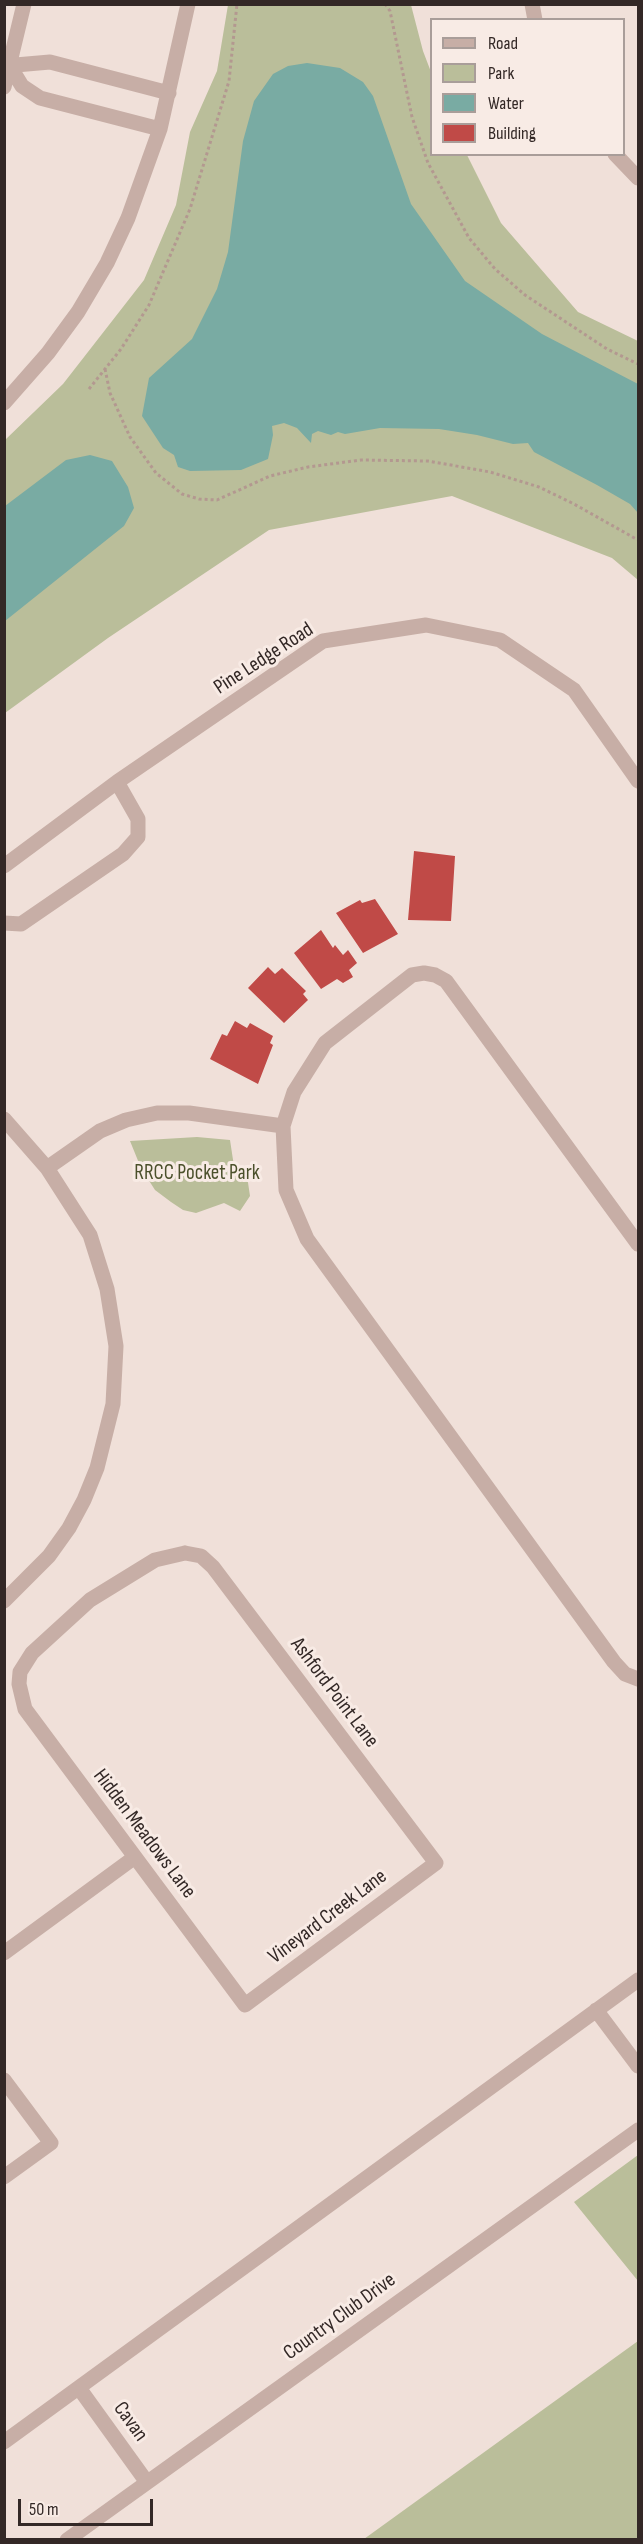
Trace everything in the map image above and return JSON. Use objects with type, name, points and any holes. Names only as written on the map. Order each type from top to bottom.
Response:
[{"type":"street","points":[[4,87],[24,4]]},
{"type":"street","points":[[4,403],[48,353],[78,312],[107,262],[128,218],[160,129],[188,4]]},
{"type":"street","points":[[8,67],[32,62],[50,62],[169,93]]},
{"type":"street","points":[[8,67],[22,86],[40,98],[160,129]]},
{"type":"street","points":[[617,156],[639,178]]},
{"type":"street","name":"Pine Ledge Road","points":[[4,866],[117,782],[322,641],[426,625],[500,640],[574,690],[639,781]]},
{"type":"street","points":[[4,923],[21,924],[123,854],[138,837],[138,819],[117,782]]},
{"type":"street","points":[[639,1244],[446,981],[435,975],[424,973],[412,975],[325,1042],[294,1092],[283,1126],[286,1190],[307,1239],[615,1662],[625,1674],[639,1679]]},
{"type":"street","points":[[47,1168],[100,1131],[126,1120],[157,1113],[189,1113],[283,1126]]},
{"type":"street","points":[[4,1119],[47,1168],[90,1235],[107,1288],[116,1346],[116,1377],[105,1437],[84,1500],[69,1528],[49,1556],[4,1601]]},
{"type":"street","name":"Ashford Point Lane","points":[[19,1684],[20,1672],[27,1659],[52,1633],[90,1600],[155,1560],[175,1554],[194,1553],[213,1567],[436,1863]]},
{"type":"street","name":"Hidden Meadows Lane","points":[[19,1684],[26,1710],[245,2005]]},
{"type":"street","points":[[4,1953],[135,1857]]},
{"type":"street","name":"Vineyard Creek Lane","points":[[245,2005],[436,1863]]},
{"type":"street","points":[[4,2442],[639,1980]]},
{"type":"street","points":[[596,2010],[639,2066]]},
{"type":"street","points":[[4,2080],[51,2143],[4,2177]]},
{"type":"street","name":"Country Club Drive","points":[[67,2540],[146,2481],[639,2130]]},
{"type":"street","name":"Cavan","points":[[79,2388],[146,2481]]},
{"type":"path","points":[[89,389],[149,305],[190,209],[229,81],[237,4]]},
{"type":"path","points":[[386,4],[390,11],[412,117],[425,154],[447,201],[469,238],[495,269],[525,295],[607,350],[639,364]]},
{"type":"path","points":[[105,369],[110,393],[130,436],[156,473],[182,494],[191,497],[217,500],[270,476],[308,467],[361,460],[428,461],[490,472],[538,487],[592,513],[639,540]]},
{"type":"green space","points":[[228,5],[411,5],[430,69],[430,156],[468,156],[501,223],[578,312],[638,341],[638,580],[612,558],[452,496],[269,530],[108,638],[5,713],[5,440],[63,384],[144,280],[176,205],[190,132],[217,71]]},
{"type":"green space","name":"RRCC Pocket Park","points":[[197,1137],[230,1140],[235,1173],[247,1176],[250,1196],[240,1211],[224,1203],[196,1213],[183,1210],[155,1190],[141,1168],[130,1141]]},
{"type":"green space","points":[[638,2155],[638,2281],[574,2202]]},
{"type":"green space","points":[[638,2341],[638,2539],[364,2539]]},
{"type":"water","points":[[307,63],[340,68],[363,82],[373,96],[411,204],[465,281],[542,334],[638,384],[638,513],[630,504],[534,452],[528,443],[513,444],[439,429],[380,428],[345,434],[338,432],[331,435],[318,431],[312,434],[311,443],[297,428],[284,423],[272,426],[273,435],[268,459],[241,470],[190,471],[178,467],[174,455],[163,448],[142,416],[149,378],[192,339],[217,289],[228,252],[243,141],[254,101],[273,74],[288,66]]},
{"type":"water","points":[[90,455],[112,461],[128,487],[134,508],[124,526],[5,621],[5,506],[66,460]]},
{"type":"building","points":[[414,851],[455,856],[451,921],[408,920]]},
{"type":"building","points":[[375,899],[398,934],[363,953],[336,913],[360,900],[362,903]]},
{"type":"building","points":[[321,930],[333,948],[335,945],[343,955],[348,950],[357,963],[349,970],[353,977],[343,983],[337,979],[321,989],[294,953]]},
{"type":"building","points":[[268,967],[275,974],[282,968],[306,991],[303,994],[308,1000],[284,1023],[248,988]]},
{"type":"building","points":[[235,1021],[247,1028],[250,1023],[273,1036],[270,1043],[273,1045],[258,1084],[210,1059],[222,1034],[227,1036]]}]
